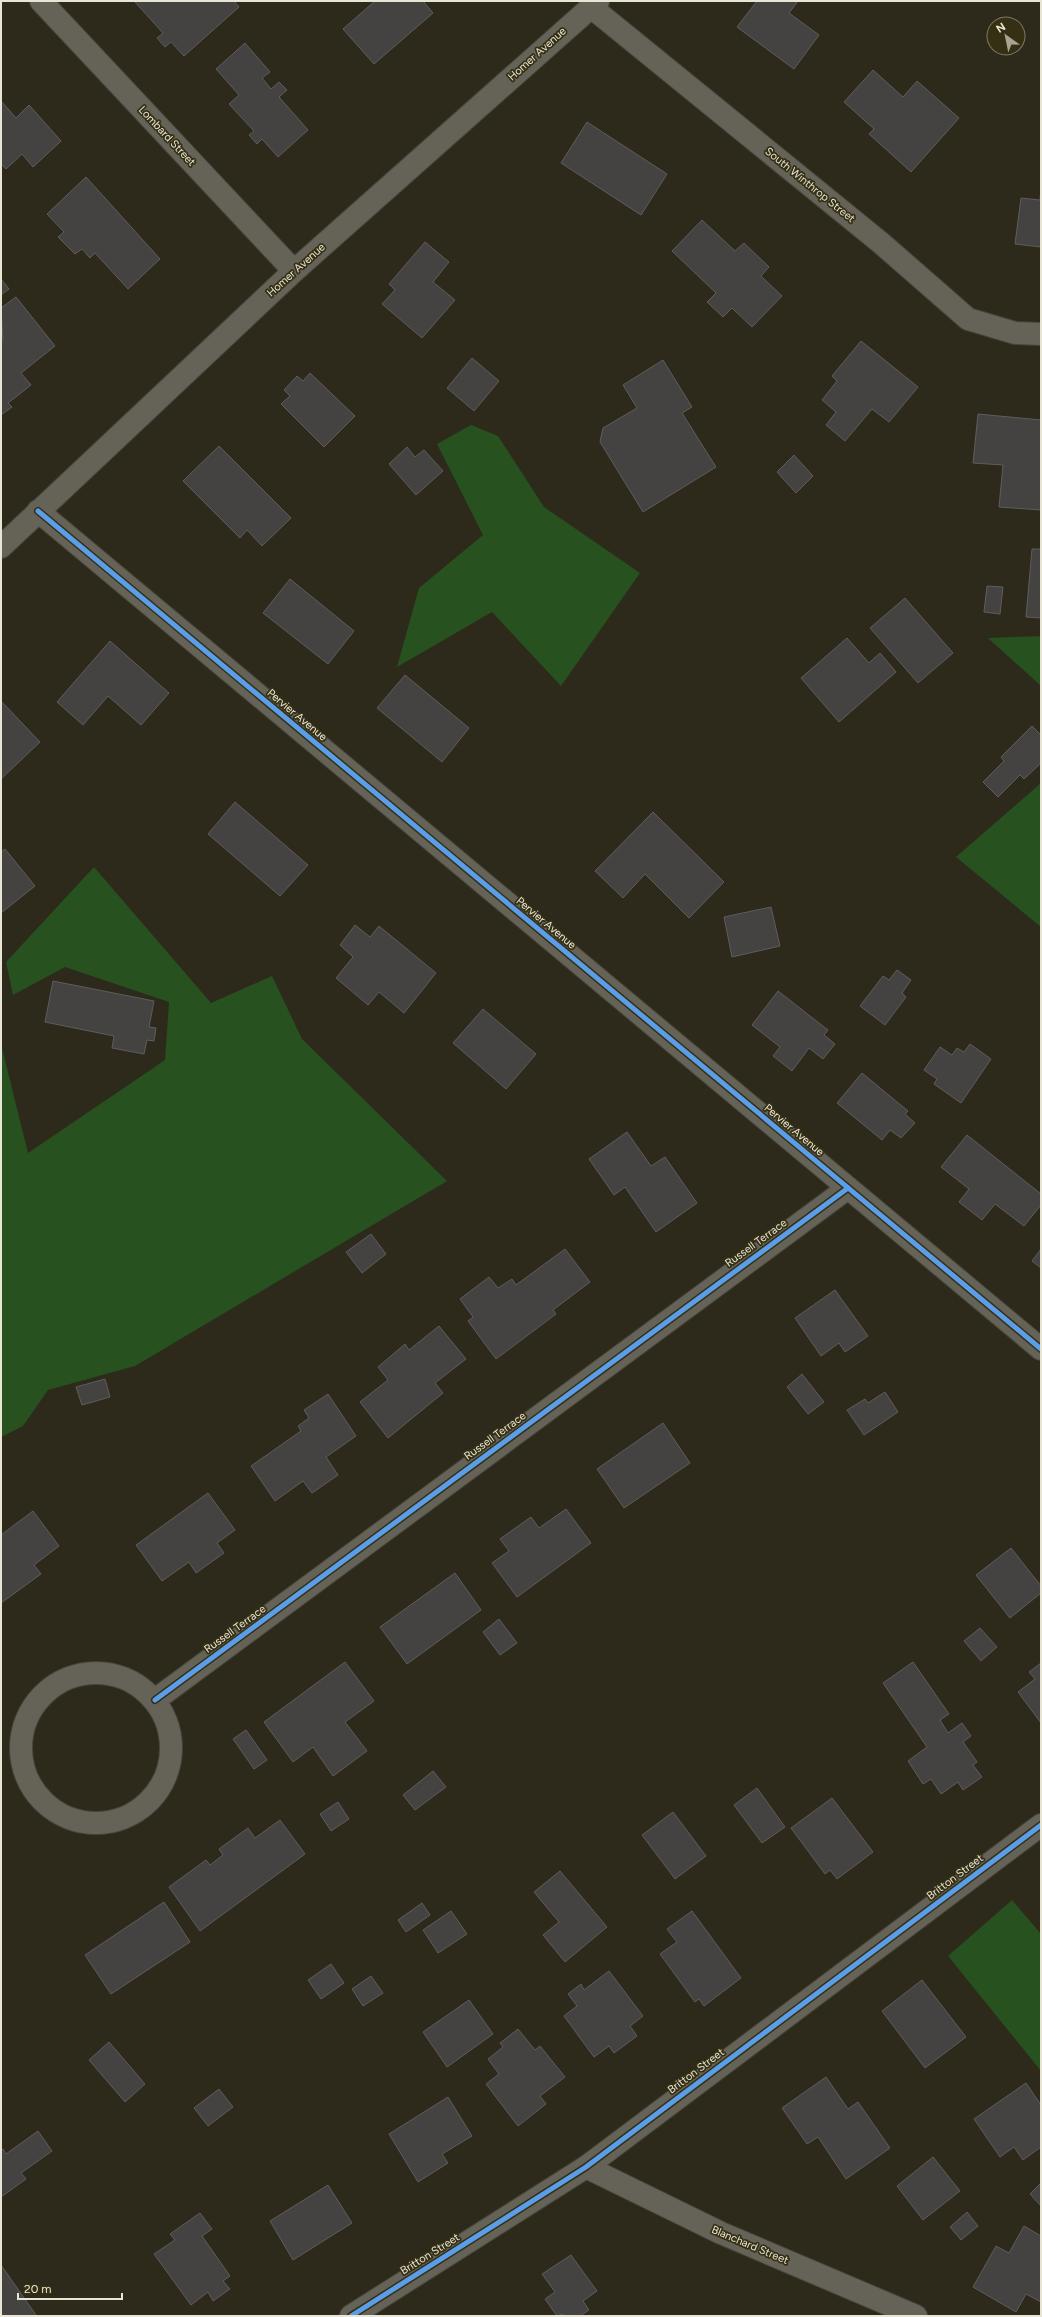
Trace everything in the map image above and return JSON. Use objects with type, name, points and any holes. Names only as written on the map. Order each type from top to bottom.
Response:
[{"type":"street","name":"Lombard Street","points":[[41,1],[294,271]]},
{"type":"street","name":"Homer Avenue","points":[[2,545],[294,271],[594,4]]},
{"type":"street","name":"South Winthrop Street","points":[[594,4],[881,243],[968,319],[1015,333],[1041,334]]},
{"type":"street","name":"Pervier Avenue","points":[[38,511],[1041,1349]]},
{"type":"street","name":"Russell Terrace","points":[[155,1700],[848,1188]]},
{"type":"street","points":[[95,1673],[114,1675],[136,1684],[155,1700],[167,1722],[171,1746],[168,1771],[156,1794],[137,1810],[115,1820],[90,1823],[66,1817],[45,1804],[30,1784],[22,1760],[22,1736],[30,1713],[44,1693],[65,1679],[95,1673]]},
{"type":"street","name":"Britton Street","points":[[351,2316],[586,2167],[1041,1825]]},
{"type":"street","name":"Blanchard Street","points":[[586,2167],[721,2233],[916,2316]]},
{"type":"green space","points":[[471,425],[498,436],[544,507],[640,573],[561,686],[492,612],[397,667],[419,588],[483,535],[437,444]]},
{"type":"green space","points":[[1041,636],[1041,686],[988,638]]},
{"type":"green space","points":[[1041,783],[1041,927],[956,857]]},
{"type":"green space","points":[[94,867],[211,1003],[272,976],[302,1039],[447,1181],[135,1366],[48,1390],[23,1426],[1,1437],[1,1044],[28,1153],[165,1060],[169,1002],[65,967],[13,995],[6,962]]},
{"type":"green space","points":[[1012,1900],[1041,1934],[1041,2071],[948,1956]]},
{"type":"building","points":[[134,1],[234,1],[239,7],[184,56],[171,42],[165,47],[157,38],[163,33]]},
{"type":"building","points":[[375,1],[423,1],[433,13],[374,64],[343,29]]},
{"type":"building","points":[[757,1],[798,1],[789,13],[819,35],[794,69],[737,27]]},
{"type":"building","points":[[245,43],[270,72],[262,78],[271,89],[279,82],[287,90],[279,97],[308,130],[278,157],[262,139],[257,144],[249,135],[254,131],[229,104],[239,95],[216,69]]},
{"type":"building","points":[[873,70],[903,97],[917,81],[959,118],[911,172],[869,134],[874,129],[844,102]]},
{"type":"building","points":[[1,101],[16,118],[29,105],[61,141],[33,167],[22,154],[6,169],[1,164]]},
{"type":"building","points":[[587,122],[667,174],[641,215],[561,163]]},
{"type":"building","points":[[86,177],[160,259],[128,289],[95,253],[90,258],[82,249],[75,254],[58,237],[64,232],[47,214]]},
{"type":"building","points":[[1041,187],[1041,247],[1015,244],[1021,198],[1040,200]]},
{"type":"building","points":[[702,220],[735,251],[744,243],[769,267],[761,276],[782,296],[752,327],[732,308],[723,317],[707,302],[716,293],[672,251]]},
{"type":"building","points":[[425,242],[449,262],[433,282],[455,300],[422,338],[382,304],[395,290],[389,284]]},
{"type":"building","points":[[1,279],[9,289],[1,295]]},
{"type":"building","points":[[16,297],[55,346],[21,373],[31,385],[8,403],[12,407],[1,415],[1,342],[3,340],[1,308]]},
{"type":"building","points":[[861,341],[918,387],[889,422],[872,409],[845,441],[826,425],[836,412],[822,400],[837,381],[832,376]]},
{"type":"building","points":[[472,358],[499,381],[474,411],[447,388]]},
{"type":"building","points":[[663,360],[692,407],[682,413],[716,467],[643,512],[600,442],[603,428],[637,408],[623,385]]},
{"type":"building","points":[[310,373],[355,416],[324,447],[281,404],[290,396],[284,390],[297,376],[303,381]]},
{"type":"building","points":[[978,414],[1041,420],[1041,510],[999,507],[1003,465],[973,463]]},
{"type":"building","points":[[219,446],[291,518],[262,546],[247,530],[240,538],[183,481]]},
{"type":"building","points":[[407,447],[415,457],[424,450],[443,471],[416,495],[389,464]]},
{"type":"building","points":[[794,455],[813,476],[796,493],[777,472]]},
{"type":"building","points":[[1032,549],[1041,549],[1041,618],[1026,617]]},
{"type":"building","points":[[290,579],[354,631],[328,664],[263,613]]},
{"type":"building","points":[[987,586],[1003,587],[1000,614],[984,612]]},
{"type":"building","points":[[905,598],[953,653],[918,683],[870,628]]},
{"type":"building","points":[[847,638],[869,663],[880,653],[896,672],[839,722],[801,678]]},
{"type":"building","points":[[110,641],[169,693],[141,725],[108,696],[83,725],[57,702]]},
{"type":"building","points":[[405,675],[469,728],[442,762],[377,708]]},
{"type":"building","points":[[1,701],[40,742],[1,779]]},
{"type":"building","points":[[1032,726],[1041,735],[1041,763],[1024,779],[1020,775],[998,797],[983,782],[1004,761],[1001,757]]},
{"type":"building","points":[[235,802],[308,865],[280,896],[208,834]]},
{"type":"building","points":[[653,812],[724,882],[689,918],[645,874],[623,898],[595,871]]},
{"type":"building","points":[[5,849],[35,886],[1,913],[1,852]]},
{"type":"building","points":[[771,907],[780,946],[732,957],[724,917]]},
{"type":"building","points":[[355,925],[370,937],[379,926],[436,973],[404,1013],[379,992],[368,1005],[336,978],[353,957],[340,945]]},
{"type":"building","points":[[897,970],[911,980],[902,993],[906,997],[885,1025],[860,1006],[883,976],[889,980]]},
{"type":"building","points":[[53,981],[154,1001],[149,1027],[156,1028],[154,1041],[147,1040],[144,1054],[112,1048],[114,1036],[45,1022]]},
{"type":"building","points":[[778,991],[828,1030],[824,1035],[835,1044],[823,1059],[809,1048],[792,1071],[773,1056],[780,1047],[752,1025]]},
{"type":"building","points":[[483,1009],[536,1054],[506,1089],[453,1043]]},
{"type":"building","points":[[970,1044],[991,1059],[961,1103],[934,1084],[937,1079],[924,1070],[940,1047],[952,1055],[957,1048],[964,1052]]},
{"type":"building","points":[[862,1073],[908,1111],[905,1114],[915,1123],[901,1138],[890,1130],[882,1140],[837,1103]]},
{"type":"building","points":[[627,1132],[651,1166],[665,1157],[697,1203],[656,1232],[625,1187],[614,1195],[589,1159]]},
{"type":"building","points":[[967,1135],[1041,1194],[1041,1205],[1024,1226],[995,1204],[982,1220],[959,1202],[969,1189],[941,1167]]},
{"type":"building","points":[[371,1234],[386,1254],[362,1273],[346,1252]]},
{"type":"building","points":[[565,1249],[590,1282],[553,1310],[556,1314],[496,1359],[468,1321],[473,1317],[460,1299],[489,1277],[498,1288],[512,1279],[516,1285]]},
{"type":"building","points":[[1041,1249],[1041,1268],[1032,1261]]},
{"type":"building","points":[[835,1290],[868,1336],[845,1352],[839,1343],[821,1356],[795,1318]]},
{"type":"building","points":[[439,1326],[466,1359],[435,1383],[443,1393],[388,1438],[360,1402],[388,1380],[378,1367],[405,1344],[409,1350]]},
{"type":"building","points":[[802,1374],[824,1402],[808,1414],[787,1387]]},
{"type":"building","points":[[105,1379],[110,1397],[82,1405],[76,1387]]},
{"type":"building","points":[[885,1392],[898,1412],[864,1435],[847,1410],[865,1399],[868,1403]]},
{"type":"building","points":[[328,1394],[356,1436],[326,1457],[338,1475],[312,1493],[303,1481],[275,1501],[251,1466],[301,1431],[298,1426],[309,1418],[304,1410]]},
{"type":"building","points":[[663,1423],[690,1463],[624,1508],[597,1469]]},
{"type":"building","points":[[208,1493],[235,1530],[217,1543],[224,1553],[196,1573],[189,1562],[162,1581],[136,1545]]},
{"type":"building","points":[[566,1509],[591,1543],[517,1597],[492,1563],[509,1551],[500,1539],[531,1517],[539,1528]]},
{"type":"building","points":[[33,1511],[59,1546],[34,1565],[41,1574],[1,1603],[1,1535]]},
{"type":"building","points":[[1011,1548],[1041,1586],[1041,1593],[1010,1618],[976,1575]]},
{"type":"building","points":[[455,1573],[481,1610],[407,1664],[380,1627]]},
{"type":"building","points":[[499,1619],[517,1643],[500,1655],[483,1632]]},
{"type":"building","points":[[980,1628],[997,1647],[981,1661],[964,1641]]},
{"type":"building","points":[[345,1662],[374,1701],[345,1722],[367,1751],[333,1776],[313,1747],[293,1762],[264,1722]]},
{"type":"building","points":[[913,1662],[949,1714],[940,1720],[948,1733],[962,1723],[971,1736],[963,1742],[977,1762],[973,1765],[982,1777],[963,1790],[958,1782],[941,1794],[931,1779],[923,1784],[908,1761],[927,1747],[883,1683]]},
{"type":"building","points":[[1041,1663],[1041,1723],[1018,1692],[1035,1679],[1029,1672]]},
{"type":"building","points":[[246,1730],[267,1760],[254,1769],[233,1739]]},
{"type":"building","points":[[433,1771],[446,1787],[415,1810],[403,1795]]},
{"type":"building","points":[[757,1788],[785,1827],[762,1843],[734,1805]]},
{"type":"building","points":[[832,1798],[873,1852],[837,1879],[830,1870],[825,1874],[791,1828]]},
{"type":"building","points":[[338,1802],[349,1819],[331,1831],[320,1814]]},
{"type":"building","points":[[673,1812],[706,1856],[675,1879],[642,1835]]},
{"type":"building","points":[[280,1820],[305,1854],[200,1931],[169,1887],[206,1860],[210,1865],[223,1855],[219,1849],[248,1828],[255,1838]]},
{"type":"building","points":[[560,1871],[607,1927],[565,1962],[543,1935],[559,1922],[534,1892]]},
{"type":"building","points":[[164,1902],[190,1942],[111,1994],[85,1955]]},
{"type":"building","points":[[422,1903],[430,1915],[406,1932],[398,1920]]},
{"type":"building","points":[[451,1911],[467,1934],[438,1953],[423,1930]]},
{"type":"building","points":[[692,1911],[741,1978],[704,2006],[699,1999],[695,2002],[660,1954],[677,1942],[667,1929]]},
{"type":"building","points":[[331,1964],[344,1983],[321,1999],[308,1980]]},
{"type":"building","points":[[609,1971],[643,2016],[630,2026],[637,2036],[614,2053],[609,2046],[594,2057],[564,2016],[577,2006],[568,1994],[581,1984],[584,1990]]},
{"type":"building","points":[[371,1976],[383,1993],[363,2006],[352,1989]]},
{"type":"building","points":[[922,1980],[966,2037],[925,2068],[882,2011]]},
{"type":"building","points":[[469,2000],[493,2034],[447,2067],[423,2032]]},
{"type":"building","points":[[518,2029],[535,2050],[540,2046],[565,2077],[540,2096],[546,2104],[518,2126],[486,2084],[499,2074],[488,2059],[503,2047],[500,2043]]},
{"type":"building","points":[[109,2042],[145,2084],[125,2102],[89,2060]]},
{"type":"building","points":[[826,2077],[848,2109],[858,2102],[890,2148],[846,2179],[818,2137],[807,2144],[782,2108]]},
{"type":"building","points":[[1026,2083],[1041,2105],[1041,2147],[1023,2160],[1014,2147],[1000,2157],[974,2119]]},
{"type":"building","points":[[219,2089],[233,2107],[208,2126],[194,2108]]},
{"type":"building","points":[[448,2097],[472,2136],[442,2154],[448,2163],[418,2182],[389,2134]]},
{"type":"building","points":[[38,2131],[52,2151],[21,2173],[26,2179],[1,2197],[1,2150],[3,2149],[6,2154]]},
{"type":"building","points":[[933,2157],[960,2191],[923,2220],[897,2186]]},
{"type":"building","points":[[1041,2183],[1041,2206],[1030,2194]]},
{"type":"building","points":[[328,2185],[352,2223],[293,2260],[270,2221]]},
{"type":"building","points":[[967,2212],[978,2226],[961,2240],[950,2227]]},
{"type":"building","points":[[200,2213],[212,2229],[202,2236],[230,2276],[223,2281],[230,2289],[213,2301],[208,2292],[191,2305],[154,2254],[175,2240],[170,2234]]},
{"type":"building","points":[[1024,2226],[1041,2236],[1041,2302],[1026,2294],[1016,2312],[973,2287],[996,2246],[1009,2253]]},
{"type":"building","points":[[571,2255],[597,2291],[583,2301],[589,2310],[580,2316],[564,2316],[563,2314],[557,2316],[545,2299],[555,2292],[542,2274]]},
{"type":"building","points":[[1,2265],[36,2315],[35,2316],[1,2316]]},
{"type":"cycle path","points":[[38,511],[1041,1349]]},
{"type":"cycle path","points":[[155,1700],[848,1188]]},
{"type":"cycle path","points":[[351,2316],[586,2167],[1041,1825]]}]
